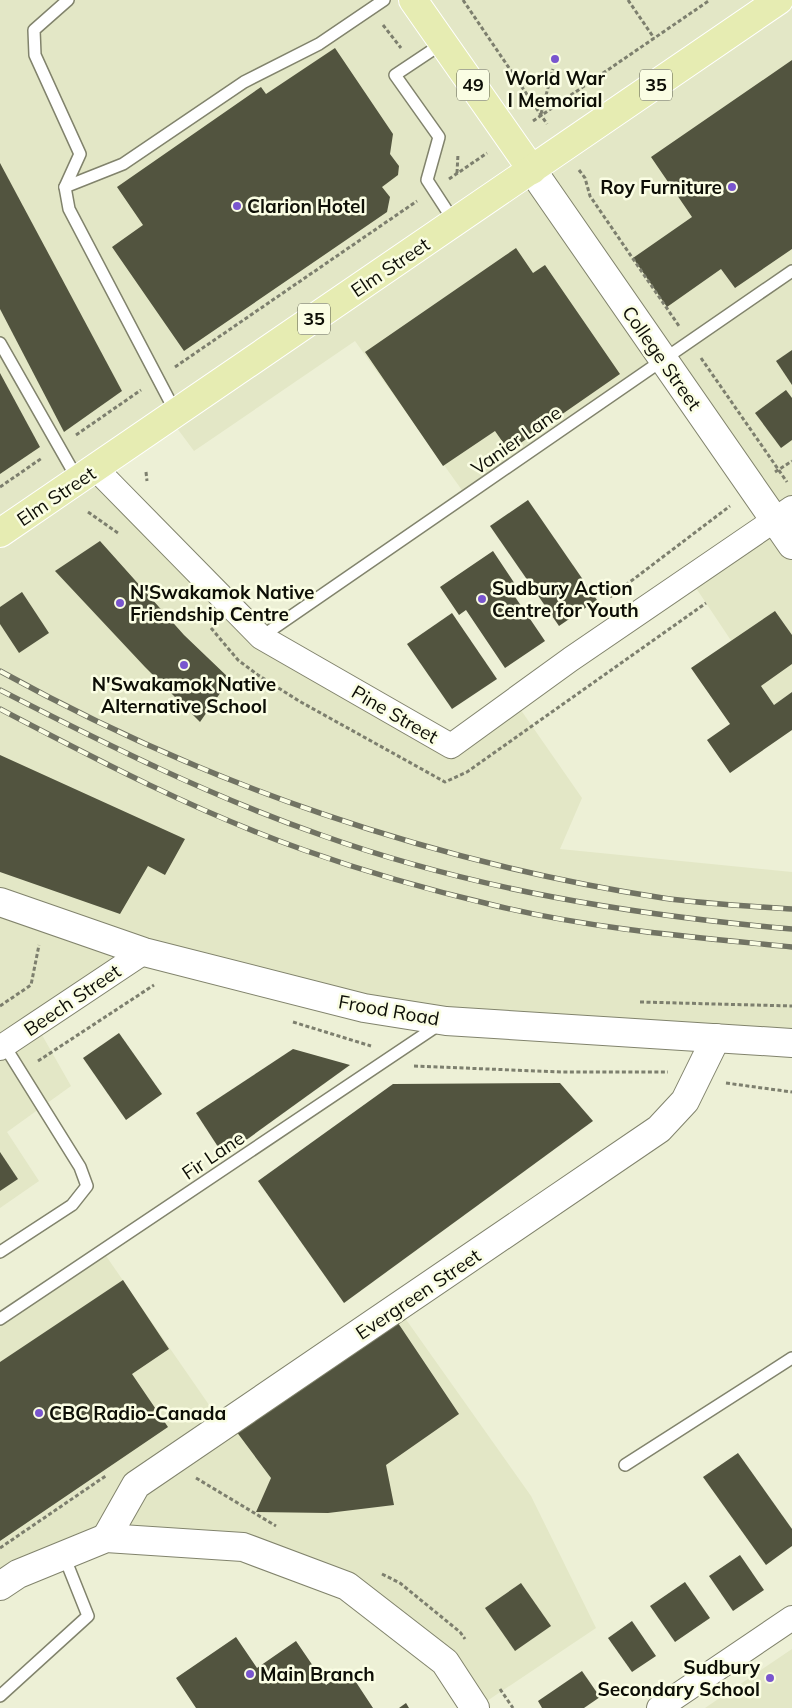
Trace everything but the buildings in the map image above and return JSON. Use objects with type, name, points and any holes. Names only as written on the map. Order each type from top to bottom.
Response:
[{"type":"main road","name":"49","points":[[413,0],[532,170]]},
{"type":"main road","name":"Elm Street","points":[[0,533],[779,0]]},
{"type":"street","name":"College Street","points":[[532,170],[752,488],[783,513],[792,545]]},
{"type":"street","name":"Pine Street","points":[[87,474],[261,637],[451,746],[572,659],[783,513]]},
{"type":"street","name":"Frood Road","points":[[0,902],[144,952],[364,1008],[446,1021],[792,1043]]},
{"type":"street","name":"Beech Street","points":[[2,1046],[144,952]]},
{"type":"street","name":"Evergreen Street","points":[[106,1538],[136,1485],[659,1129],[685,1101],[716,1038]]},
{"type":"street","points":[[0,1586],[18,1574],[106,1538],[243,1547],[347,1586],[445,1662],[475,1708]]},
{"type":"street","points":[[659,1708],[792,1618]]},
{"type":"lane","points":[[68,0],[34,30],[35,56],[80,154],[65,187],[69,209],[176,414]]},
{"type":"lane","points":[[65,187],[123,164],[244,82],[319,44],[384,0]]},
{"type":"lane","points":[[443,43],[395,75],[439,137],[427,180],[454,223]]},
{"type":"lane","name":"Vanier Lane","points":[[261,637],[792,271]]},
{"type":"lane","points":[[0,343],[58,447],[87,474]]},
{"type":"lane","name":"Fir Lane","points":[[0,1319],[446,1021]]},
{"type":"lane","points":[[0,1252],[72,1205],[87,1186],[80,1166],[2,1046]]},
{"type":"lane","points":[[625,1464],[792,1358]]},
{"type":"lane","points":[[0,1696],[88,1616],[64,1555]]},
{"type":"path","points":[[463,0],[585,178],[590,196],[792,488]]},
{"type":"path","points":[[628,0],[654,38]]},
{"type":"path","points":[[0,487],[710,0]]},
{"type":"path","points":[[541,115],[553,69]]},
{"type":"path","points":[[609,598],[698,532],[752,488],[792,461]]},
{"type":"path","points":[[146,472],[147,487]]},
{"type":"path","points":[[88,512],[122,536]]},
{"type":"path","points":[[205,622],[238,660],[258,675],[299,701],[445,782],[467,772],[707,601]]},
{"type":"path","points":[[0,1006],[31,985],[39,946],[48,919]]},
{"type":"path","points":[[633,1002],[792,1006]]},
{"type":"shaded area","points":[[0,0],[409,0],[532,174],[792,0],[792,692],[774,705],[692,582],[781,521],[665,355],[464,493],[355,341],[194,451],[168,416],[0,528]]},
{"type":"shaded area","points":[[418,0],[771,0],[534,164]]},
{"type":"shaded area","points":[[94,474],[262,643],[451,749],[516,703],[582,798],[560,849],[792,872],[792,1039],[448,1013],[146,945],[0,1044],[0,536]]},
{"type":"shaded area","points":[[38,1028],[71,1086],[7,1132],[39,1181],[0,1208],[0,1052]]},
{"type":"shaded area","points":[[104,1253],[225,1428],[400,1311],[531,1496],[596,1628],[478,1707],[351,1583],[114,1534],[0,1582],[0,1323]]},
{"type":"shaded area","name":"Sudbury Secondary School","points":[[792,1649],[792,1708],[705,1708]]},
{"type":"railway","points":[[0,671],[78,712],[157,749],[238,783],[321,813],[405,840],[490,863],[576,883],[663,898],[792,909]]},
{"type":"railway","points":[[0,690],[118,749],[198,786],[280,820],[378,854],[494,885],[553,897],[672,916],[792,929]]},
{"type":"railway","points":[[0,709],[112,767],[226,820],[304,850],[374,873],[469,899],[567,920],[642,931],[792,947]]},
{"type":"place","name":"World War I Memorial","points":[[555,59]]},
{"type":"place","name":"Roy Furniture","points":[[732,187]]},
{"type":"place","name":"Clarion Hotel","points":[[237,206]]},
{"type":"place","name":"Sudbury Action Centre for Youth","points":[[482,599]]},
{"type":"place","name":"N'Swakamok Native Friendship Centre","points":[[120,603]]},
{"type":"place","name":"N'Swakamok Native Alternative School","points":[[184,665]]},
{"type":"place","name":"CBC Radio-Canada","points":[[39,1413]]},
{"type":"place","name":"Main Branch","points":[[250,1674]]},
{"type":"place","name":"Sudbury Secondary School","points":[[770,1678]]}]
